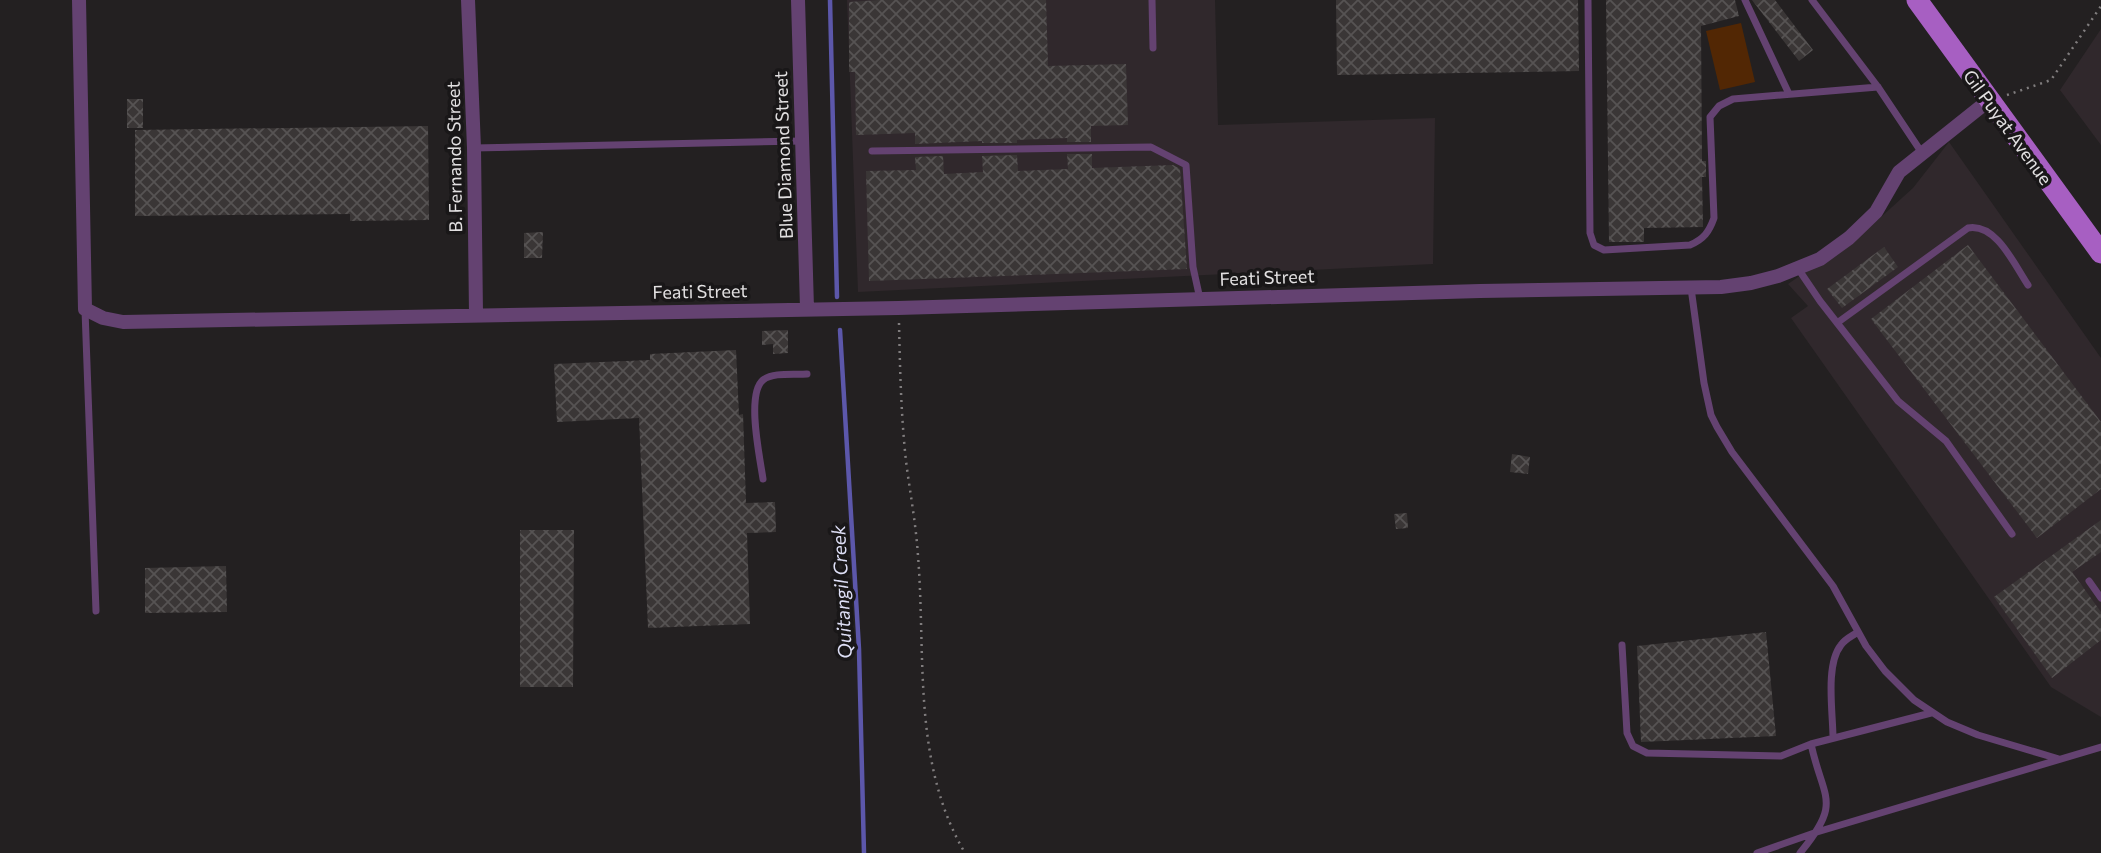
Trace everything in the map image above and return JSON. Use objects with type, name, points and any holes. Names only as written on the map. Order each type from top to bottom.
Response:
[{"type":"main road","name":"Gil Puyat Avenue","points":[[1916,0],[2101,253]]},
{"type":"street","points":[[79,0],[85,309]]},
{"type":"street","name":"B. Fernando Street","points":[[468,0],[474,148],[476,314]]},
{"type":"street","name":"Blue Diamond Street","points":[[798,0],[807,308]]},
{"type":"street","name":"Feati Street","points":[[85,309],[103,318],[123,322],[898,308],[1691,288],[1751,283],[1799,270],[1820,259],[1863,226],[1885,199],[1899,172],[1988,101]]},
{"type":"lane","points":[[1152,0],[1153,48]]},
{"type":"lane","points":[[1588,0],[1590,233],[1594,245],[1604,250],[1690,245],[1710,231],[1714,218],[1710,117],[1718,106],[1733,99],[1878,87]]},
{"type":"lane","points":[[1745,0],[1789,94]]},
{"type":"lane","points":[[1812,0],[1878,87],[1923,153]]},
{"type":"lane","points":[[474,148],[802,141]]},
{"type":"lane","points":[[872,151],[1151,148],[1168,154],[1186,165],[1193,267],[1200,299]]},
{"type":"lane","points":[[1837,323],[1968,228],[1977,226],[1998,240],[2028,285]]},
{"type":"lane","points":[[1799,270],[1898,401],[1946,441],[2012,534]]},
{"type":"lane","points":[[1691,288],[1704,383],[1711,415],[1717,427],[1732,452],[1833,586],[1858,632],[1885,671],[1931,713],[1978,735],[2059,759]]},
{"type":"lane","points":[[85,309],[96,611]]},
{"type":"lane","points":[[763,479],[754,409],[756,390],[763,380],[775,376],[807,374]]},
{"type":"lane","points":[[2089,581],[2101,598]]},
{"type":"lane","points":[[1833,738],[1832,665],[1840,645],[1858,632]]},
{"type":"lane","points":[[1622,645],[1627,733],[1629,741],[1639,750],[1658,754],[1769,757],[1789,754],[1811,744],[1931,713]]},
{"type":"lane","points":[[1800,853],[1818,832],[1824,819],[1827,800],[1811,744]]},
{"type":"lane","points":[[1757,853],[1818,832],[2101,747]]},
{"type":"path","points":[[1988,101],[2052,80],[2101,6]]},
{"type":"path","points":[[898,308],[903,424],[919,562],[927,744],[939,799],[965,853]]},
{"type":"shaded area","points":[[847,0],[1215,0],[1218,125],[1435,118],[1433,264],[858,292]]},
{"type":"shaded area","points":[[1741,23],[1755,82],[1720,90],[1706,31]]},
{"type":"shaded area","points":[[2101,29],[2101,145],[2060,90]]},
{"type":"shaded area","points":[[1949,142],[2101,358],[2101,717],[2051,687],[1791,318],[1808,306],[1788,284],[1870,227],[1913,188]]},
{"type":"building","points":[[1046,0],[1048,66],[1126,64],[1128,125],[1091,126],[1091,142],[1067,142],[1067,138],[1017,140],[1017,143],[982,141],[915,144],[915,133],[856,135],[855,72],[849,72],[849,2]]},
{"type":"building","points":[[1336,0],[1578,0],[1579,71],[1337,75]]},
{"type":"building","points":[[1606,0],[1735,0],[1739,16],[1701,26],[1702,161],[1706,161],[1706,177],[1702,177],[1703,227],[1644,228],[1644,242],[1609,242]]},
{"type":"building","points":[[1752,0],[1775,0],[1813,50],[1799,61]]},
{"type":"building","points":[[127,99],[143,99],[143,128],[127,128]]},
{"type":"building","points":[[428,126],[429,220],[350,221],[350,214],[135,216],[135,130]]},
{"type":"building","points":[[1067,154],[1092,154],[1092,168],[1173,165],[1180,169],[1187,269],[869,281],[866,171],[916,170],[915,157],[943,156],[944,174],[983,172],[982,156],[1017,155],[1018,171],[1068,169]]},
{"type":"building","points":[[543,232],[542,258],[524,258],[524,233]]},
{"type":"building","points":[[1968,245],[2101,422],[2101,489],[2037,538],[1871,319]]},
{"type":"building","points":[[1884,247],[1898,267],[1842,308],[1827,289]]},
{"type":"building","points":[[788,330],[788,353],[773,354],[773,344],[762,345],[762,331]]},
{"type":"building","points":[[736,350],[739,415],[743,414],[746,503],[775,502],[776,532],[747,533],[750,624],[648,628],[639,418],[557,422],[554,364],[650,360],[650,354]]},
{"type":"building","points":[[1512,454],[1530,457],[1528,474],[1510,472]]},
{"type":"building","points":[[1407,513],[1408,528],[1396,529],[1394,514]]},
{"type":"building","points":[[2101,520],[2101,552],[2072,572],[2101,612],[2101,640],[2052,678],[1994,597]]},
{"type":"building","points":[[520,530],[574,530],[573,687],[520,687]]},
{"type":"building","points":[[226,566],[227,612],[145,613],[145,568]]},
{"type":"building","points":[[1766,632],[1776,736],[1641,742],[1637,646]]},
{"type":"waterway","name":"Quitangil Creek","points":[[830,0],[837,297]]},
{"type":"waterway","name":"Quitangil Creek","points":[[840,330],[859,649],[864,853]]}]
